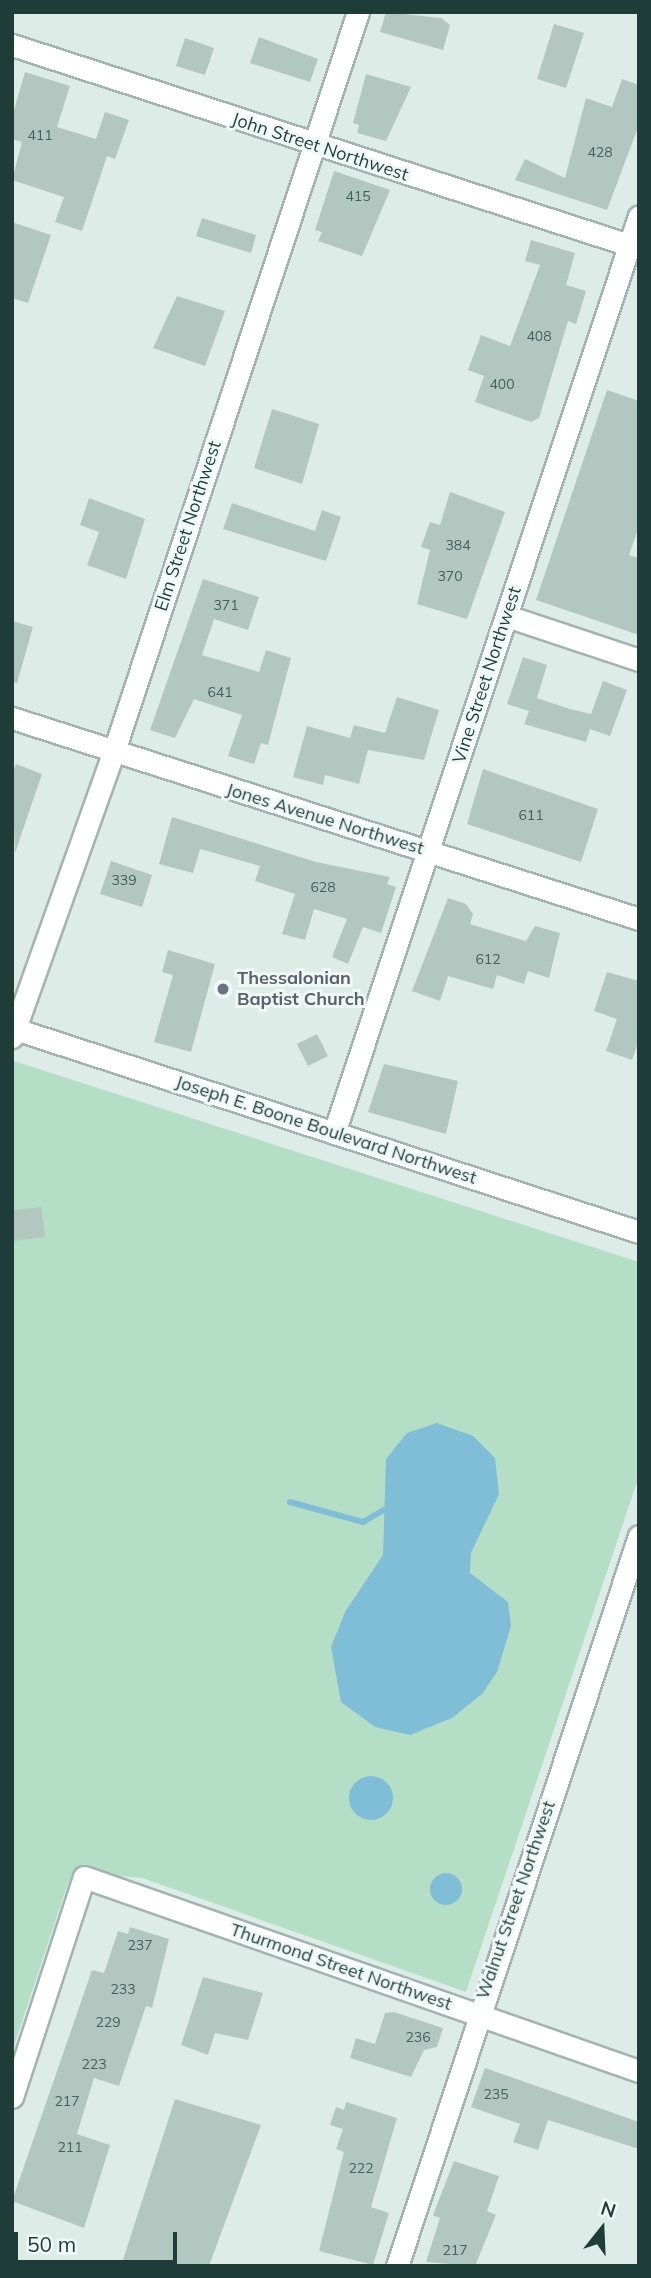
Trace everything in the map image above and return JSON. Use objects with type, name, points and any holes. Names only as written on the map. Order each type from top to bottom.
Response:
[{"type":"street","name":"Elm Street Northwest","points":[[13,1031],[114,751],[358,12]]},
{"type":"street","name":"John Street Northwest","points":[[12,45],[314,146],[629,245]]},
{"type":"street","name":"Vine Street Northwest","points":[[334,1133],[639,216]]},
{"type":"street","points":[[507,616],[639,660]]},
{"type":"street","name":"Jones Avenue Northwest","points":[[12,718],[639,919]]},
{"type":"street","name":"Joseph E. Boone Boulevard Northwest","points":[[13,1031],[639,1232]]},
{"type":"street","name":"Walnut Street Northwest","points":[[397,2266],[639,1536]]},
{"type":"street","name":"Thurmond Street Northwest","points":[[12,2097],[84,1877],[639,2071]]},
{"type":"green space","points":[[14,1061],[639,1262],[639,1476],[466,1992],[142,1878],[79,1872],[68,1883],[12,2052]]},
{"type":"water","points":[[437,1423],[473,1436],[495,1458],[499,1494],[471,1553],[470,1573],[508,1602],[511,1626],[497,1672],[482,1694],[452,1718],[410,1735],[375,1727],[341,1702],[331,1647],[345,1612],[383,1555],[386,1459],[407,1433]]},
{"type":"water","points":[[371,1776],[387,1782],[393,1798],[387,1814],[371,1820],[355,1814],[349,1798],[355,1782]]},
{"type":"water","points":[[446,1873],[457,1878],[462,1889],[457,1900],[446,1905],[435,1900],[430,1889],[435,1878]]},
{"type":"building","points":[[386,12],[441,18],[450,25],[443,50],[380,32]]},
{"type":"building","points":[[554,24],[584,33],[566,88],[537,79]]},
{"type":"building","points":[[259,37],[318,59],[310,82],[250,63]]},
{"type":"building","points":[[185,38],[214,48],[205,75],[176,66]]},
{"type":"building","points":[[25,72],[70,86],[57,127],[96,139],[105,112],[129,120],[115,159],[107,156],[82,231],[55,222],[64,197],[12,180],[22,142],[12,139],[12,117]]},
{"type":"building","points":[[366,74],[411,87],[386,141],[357,133],[359,125],[353,123]]},
{"type":"building","points":[[622,79],[639,85],[639,125],[607,210],[515,180],[525,159],[565,178],[586,98],[612,107]]},
{"type":"building","points":[[334,171],[390,190],[362,256],[318,241],[322,232],[315,230]]},
{"type":"building","points":[[202,218],[256,235],[251,253],[196,236]]},
{"type":"building","points":[[12,222],[51,235],[28,303],[12,298]]},
{"type":"building","points":[[531,240],[575,253],[566,285],[586,291],[576,324],[568,321],[539,418],[531,422],[475,402],[484,376],[468,370],[481,335],[510,346],[540,265],[525,261]]},
{"type":"building","points":[[177,296],[225,311],[205,366],[153,348]]},
{"type":"building","points":[[607,390],[639,401],[639,526],[629,555],[639,558],[639,635],[536,600]]},
{"type":"building","points":[[272,409],[319,424],[302,484],[254,468]]},
{"type":"building","points":[[450,492],[505,512],[467,619],[417,604],[430,550],[421,547],[430,522],[440,525]]},
{"type":"building","points":[[89,498],[145,519],[126,579],[87,565],[99,532],[80,525]]},
{"type":"building","points":[[232,503],[315,531],[322,510],[341,517],[326,561],[223,529]]},
{"type":"building","points":[[203,579],[259,597],[248,630],[214,619],[202,655],[259,672],[266,650],[291,658],[268,745],[261,743],[254,764],[228,756],[242,715],[194,699],[175,738],[150,730]]},
{"type":"building","points":[[12,621],[33,627],[17,683],[12,682]]},
{"type":"building","points":[[523,657],[547,665],[537,698],[570,709],[591,714],[603,681],[627,690],[610,736],[590,729],[586,742],[524,724],[529,711],[507,704]]},
{"type":"building","points":[[397,697],[439,710],[424,760],[368,750],[359,784],[325,775],[323,785],[293,777],[307,726],[350,738],[354,725],[385,733]]},
{"type":"building","points":[[16,764],[42,774],[15,853],[12,774]]},
{"type":"building","points":[[483,769],[598,809],[581,862],[467,824]]},
{"type":"building","points":[[172,817],[316,862],[390,877],[387,884],[396,887],[381,933],[363,927],[348,964],[332,957],[347,919],[314,909],[305,940],[282,934],[295,894],[255,881],[260,866],[200,849],[193,873],[159,864]]},
{"type":"building","points":[[111,861],[152,875],[142,907],[100,894]]},
{"type":"building","points":[[448,898],[466,904],[473,914],[470,924],[526,941],[535,926],[560,933],[549,978],[528,971],[524,984],[497,975],[493,989],[448,976],[440,1001],[412,991]]},
{"type":"building","points":[[168,950],[215,964],[191,1052],[154,1042],[173,975],[162,972]]},
{"type":"building","points":[[607,972],[639,981],[639,1040],[632,1060],[606,1051],[617,1019],[594,1011]]},
{"type":"building","points":[[317,1034],[328,1056],[308,1066],[297,1044]]},
{"type":"building","points":[[384,1064],[458,1081],[446,1134],[368,1112]]},
{"type":"building","points":[[41,1207],[45,1237],[12,1241],[12,1210]]},
{"type":"building","points":[[130,1927],[169,1939],[152,2008],[146,2006],[119,2086],[94,2078],[77,2134],[110,2145],[84,2228],[12,2201],[92,1970],[104,1973],[118,1931],[128,1934]]},
{"type":"building","points":[[203,1977],[263,1993],[248,2040],[215,2033],[208,2055],[181,2045]]},
{"type":"building","points":[[394,2012],[443,2028],[437,2047],[424,2050],[411,2077],[350,2058],[356,2038],[375,2044],[385,2013]]},
{"type":"building","points":[[485,2068],[639,2122],[639,2149],[548,2120],[538,2150],[513,2142],[520,2124],[471,2107]]},
{"type":"building","points":[[175,2099],[261,2125],[209,2266],[121,2266]]},
{"type":"building","points":[[346,2102],[397,2118],[371,2207],[389,2213],[373,2265],[319,2251],[344,2152],[336,2149],[343,2129],[330,2125],[336,2107],[344,2110]]},
{"type":"building","points":[[454,2161],[499,2176],[487,2211],[496,2215],[475,2266],[426,2262],[440,2218],[433,2215]]},
{"type":"waterway","points":[[290,1502],[363,1522],[384,1510]]},
{"type":"place","name":"Thessalonian Baptist Church","points":[[223,989]]}]
